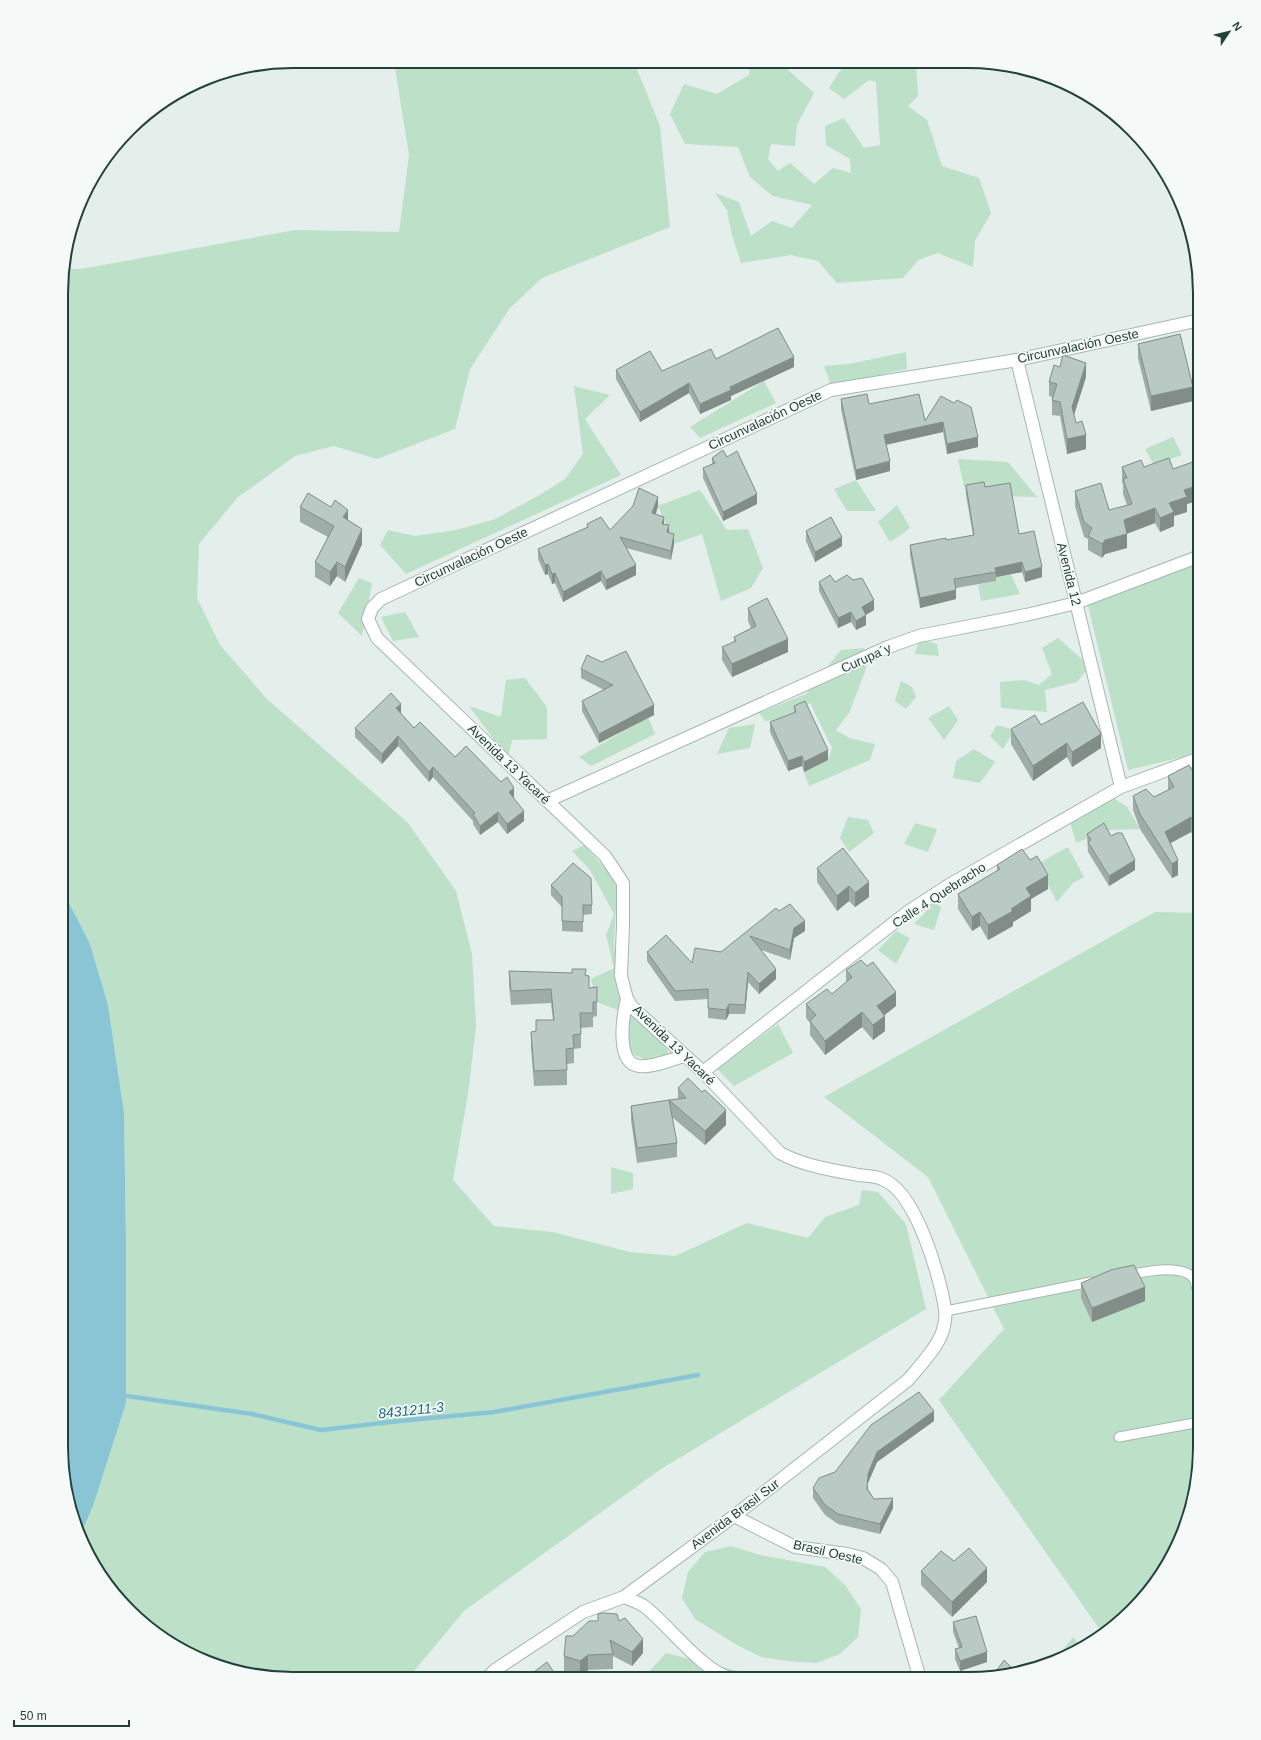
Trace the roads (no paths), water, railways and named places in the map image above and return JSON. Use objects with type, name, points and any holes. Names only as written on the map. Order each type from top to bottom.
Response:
[{"type":"street","name":"Circunvalación Oeste","points":[[368,619],[372,608],[381,599],[831,390],[1017,360],[1193,322]]},
{"type":"street","name":"Avenida 12","points":[[1017,360],[1121,787]]},
{"type":"street","name":"Curupa´y","points":[[546,801],[888,647],[919,636],[1026,616],[1076,603],[1193,559]]},
{"type":"street","name":"Avenida 13 Yacaré","points":[[368,619],[377,638],[605,856],[623,883],[624,925],[621,976],[627,999],[632,1007],[703,1072],[780,1153],[790,1158],[822,1168],[883,1179],[896,1188],[910,1206],[927,1240],[946,1311]]},
{"type":"street","name":"Calle 4 Quebracho","points":[[703,1072],[909,912],[949,885],[1121,787],[1193,761]]},
{"type":"street","points":[[627,999],[623,1013],[623,1046],[626,1056],[630,1061],[635,1065],[648,1066],[685,1056]]},
{"type":"street","name":"Avenida Brasil Sur","points":[[492,1672],[583,1612],[624,1597],[734,1516],[908,1380],[925,1360],[942,1334],[946,1311]]},
{"type":"street","name":"Brasil Oeste","points":[[734,1516],[795,1547],[847,1554],[864,1558],[881,1569],[892,1582],[918,1672]]},
{"type":"street","points":[[624,1597],[643,1606],[707,1665],[718,1672]]},
{"type":"lane","points":[[1114,1278],[1137,1273],[1175,1269],[1185,1272],[1193,1279]]},
{"type":"lane","points":[[946,1311],[1099,1281]]},
{"type":"lane","points":[[1119,1437],[1193,1423]]},
{"type":"water","points":[[68,901],[90,944],[108,1005],[124,1113],[126,1403],[93,1506],[83,1528],[72,1491],[68,1462]]},
{"type":"waterway","name":"8431211-3","points":[[127,1396],[252,1414],[321,1430],[494,1412],[698,1375]]}]
